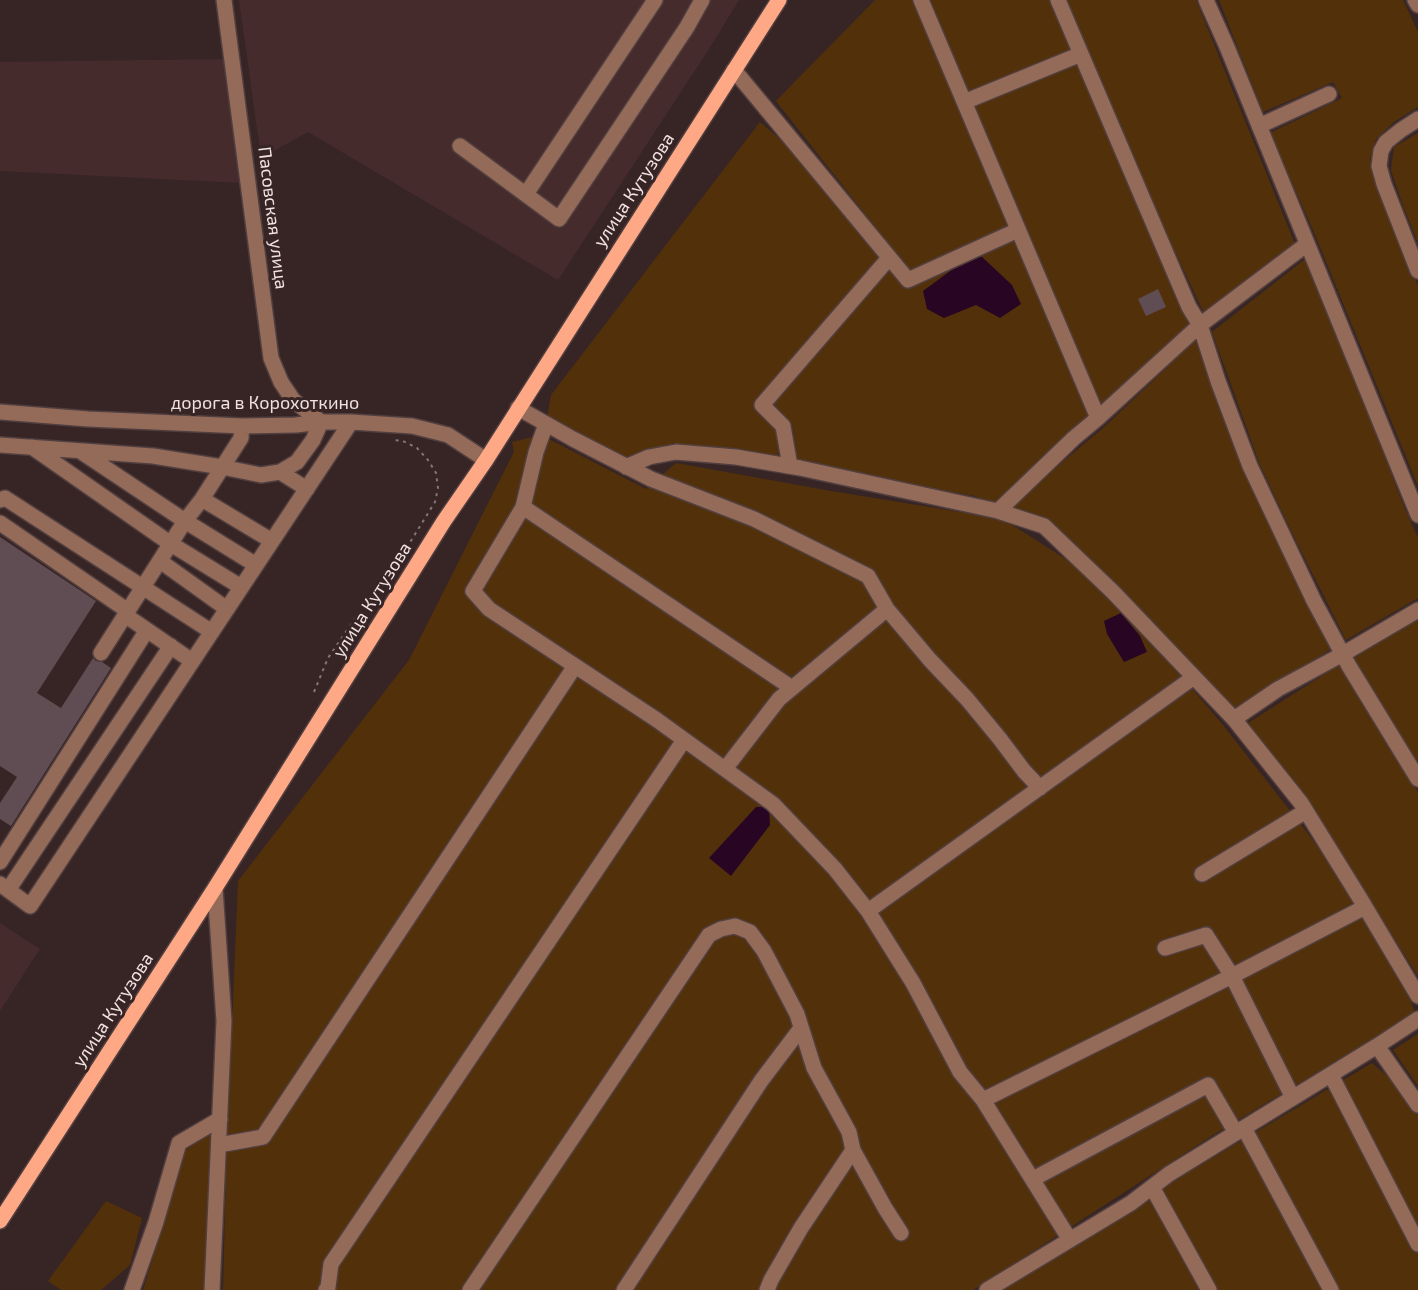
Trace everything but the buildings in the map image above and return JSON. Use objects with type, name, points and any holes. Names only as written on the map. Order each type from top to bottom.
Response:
[{"type":"main road","name":"улица Кутузова","points":[[0,1221],[215,888],[444,521],[486,460],[779,0]]},
{"type":"street","name":"Пасовская улица","points":[[224,0],[271,358],[281,382],[293,400],[321,422]]},
{"type":"street","points":[[526,194],[655,0]]},
{"type":"street","points":[[460,146],[559,219],[687,27],[702,0]]},
{"type":"street","points":[[921,0],[1098,418]]},
{"type":"street","points":[[1058,0],[1189,307],[1200,326],[1250,466],[1314,602],[1342,654],[1418,779]]},
{"type":"street","points":[[1206,0],[1418,515]]},
{"type":"street","points":[[1415,0],[1418,5]]},
{"type":"street","points":[[964,102],[1081,54]]},
{"type":"street","points":[[734,70],[908,280],[1018,230]]},
{"type":"street","points":[[1259,126],[1329,94]]},
{"type":"street","points":[[1418,119],[1386,142],[1381,151],[1379,166],[1418,271]]},
{"type":"street","points":[[998,511],[1074,438],[1200,326],[1308,244]]},
{"type":"street","points":[[790,466],[783,426],[762,405],[890,258]]},
{"type":"street","points":[[518,408],[626,467],[754,519],[868,576],[887,609],[967,699],[1040,788]]},
{"type":"street","name":"дорога в Корохоткино","points":[[0,412],[88,419],[242,426],[351,422],[412,426],[448,435],[486,460]]},
{"type":"street","points":[[0,445],[153,456],[261,475],[280,472],[297,462],[313,440],[321,422]]},
{"type":"street","points":[[171,646],[4,887],[30,906],[351,422]]},
{"type":"street","points":[[546,424],[536,452],[523,507],[473,591],[489,609],[684,740],[773,804],[834,869],[868,911],[913,983],[960,1072],[983,1100],[1071,1239]]},
{"type":"street","points":[[101,653],[241,438],[242,426]]},
{"type":"street","points":[[32,447],[171,544],[241,587]]},
{"type":"street","points":[[79,451],[256,565]]},
{"type":"street","points":[[626,467],[650,457],[675,452],[736,457],[790,466],[998,511],[1044,526],[1113,591],[1234,719],[1306,812],[1418,996]]},
{"type":"street","points":[[280,472],[307,489]]},
{"type":"street","points":[[0,500],[4,498],[212,632]]},
{"type":"street","points":[[202,499],[272,541]]},
{"type":"street","points":[[523,507],[792,688]]},
{"type":"street","points":[[0,523],[192,661]]},
{"type":"street","points":[[160,561],[227,609]]},
{"type":"street","points":[[725,769],[779,699],[887,609]]},
{"type":"street","points":[[1234,719],[1278,689],[1418,610]]},
{"type":"street","points":[[0,862],[147,630]]},
{"type":"street","points":[[219,1145],[263,1137],[574,666]]},
{"type":"street","points":[[868,911],[1194,677]]},
{"type":"street","points":[[326,1290],[331,1264],[684,740]]},
{"type":"street","points":[[1202,874],[1306,812]]},
{"type":"street","points":[[212,1290],[224,1021],[215,888]]},
{"type":"street","points":[[983,1100],[1232,976],[1365,906]]},
{"type":"street","points":[[470,1290],[709,935],[735,926],[750,932],[764,951],[797,1014],[814,1068],[849,1132],[853,1149],[901,1233]]},
{"type":"street","points":[[1165,948],[1206,935],[1232,976],[1293,1098]]},
{"type":"street","points":[[987,1290],[1131,1203],[1169,1174],[1418,1019]]},
{"type":"street","points":[[624,1290],[761,1082],[801,1028]]},
{"type":"street","points":[[1377,1046],[1418,1105]]},
{"type":"street","points":[[1331,1075],[1418,1244]]},
{"type":"street","points":[[1033,1179],[1208,1085],[1240,1130],[1331,1290]]},
{"type":"street","points":[[132,1290],[156,1222],[179,1143],[220,1119]]},
{"type":"street","points":[[767,1290],[801,1228],[853,1149]]},
{"type":"street","points":[[1152,1187],[1209,1290]]},
{"type":"path","points":[[314,692],[328,658],[354,620],[376,597],[435,502],[438,488],[436,473],[428,460],[417,447],[403,441],[392,440]]},
{"type":"shaded area","points":[[239,0],[739,0],[558,280],[308,132],[261,158]]},
{"type":"shaded area","points":[[875,0],[914,0],[1009,226],[910,271],[776,101]]},
{"type":"shaded area","points":[[931,0],[1053,0],[1075,51],[967,95]]},
{"type":"shaded area","points":[[1065,0],[1196,0],[1295,244],[1204,313],[1133,163]]},
{"type":"shaded area","points":[[1219,0],[1403,0],[1418,32],[1418,107],[1394,122],[1376,139],[1370,160],[1377,185],[1418,286],[1418,486],[1313,230],[1270,133],[1342,98],[1333,82],[1263,112]]},
{"type":"shaded area","points":[[225,59],[241,183],[0,171],[0,62]]},
{"type":"shaded area","points":[[1077,62],[1181,308],[1192,327],[1100,409],[971,105]]},
{"type":"shaded area","points":[[760,122],[794,151],[880,258],[755,404],[773,421],[779,443],[778,456],[673,443],[641,467],[547,419],[551,395]]},
{"type":"shaded area","points":[[1418,133],[1418,243],[1391,170],[1394,147]]},
{"type":"shaded area","points":[[1015,236],[1092,420],[996,504],[975,496],[856,474],[797,460],[793,428],[773,403],[888,269],[904,287]]},
{"type":"shaded area","points":[[981,256],[1012,285],[1021,304],[1000,318],[976,305],[944,318],[927,309],[923,291],[953,269]]},
{"type":"shaded area","points":[[1305,259],[1418,538],[1418,598],[1346,640],[1260,465],[1212,332]]},
{"type":"shaded area","points":[[1196,340],[1242,467],[1306,602],[1331,649],[1233,710],[1177,647],[1101,570],[1046,521],[1009,506],[1101,430]]},
{"type":"shaded area","points":[[541,435],[646,489],[676,463],[1003,519],[1092,576],[1223,725],[1312,839],[1396,961],[1415,1013],[1210,1137],[973,1290],[223,1290],[238,881],[409,660],[514,452],[512,442]]},
{"type":"shaded area","points":[[1121,613],[1140,636],[1147,652],[1124,662],[1107,634],[1104,621]]},
{"type":"shaded area","points":[[1418,619],[1418,767],[1351,660]]},
{"type":"shaded area","points":[[1342,663],[1418,792],[1418,976],[1308,803],[1245,725]]},
{"type":"shaded area","points":[[756,807],[769,807],[770,825],[731,876],[709,858]]},
{"type":"shaded area","points":[[0,923],[40,949],[0,1011]]},
{"type":"shaded area","points":[[1418,1034],[1418,1086],[1393,1050]]},
{"type":"shaded area","points":[[1372,1063],[1400,1087],[1418,1111],[1418,1290],[1002,1290],[1187,1173]]},
{"type":"shaded area","points":[[212,1131],[204,1290],[143,1290],[186,1150]]},
{"type":"shaded area","points":[[106,1201],[142,1218],[130,1265],[101,1290],[61,1290],[48,1281]]}]
